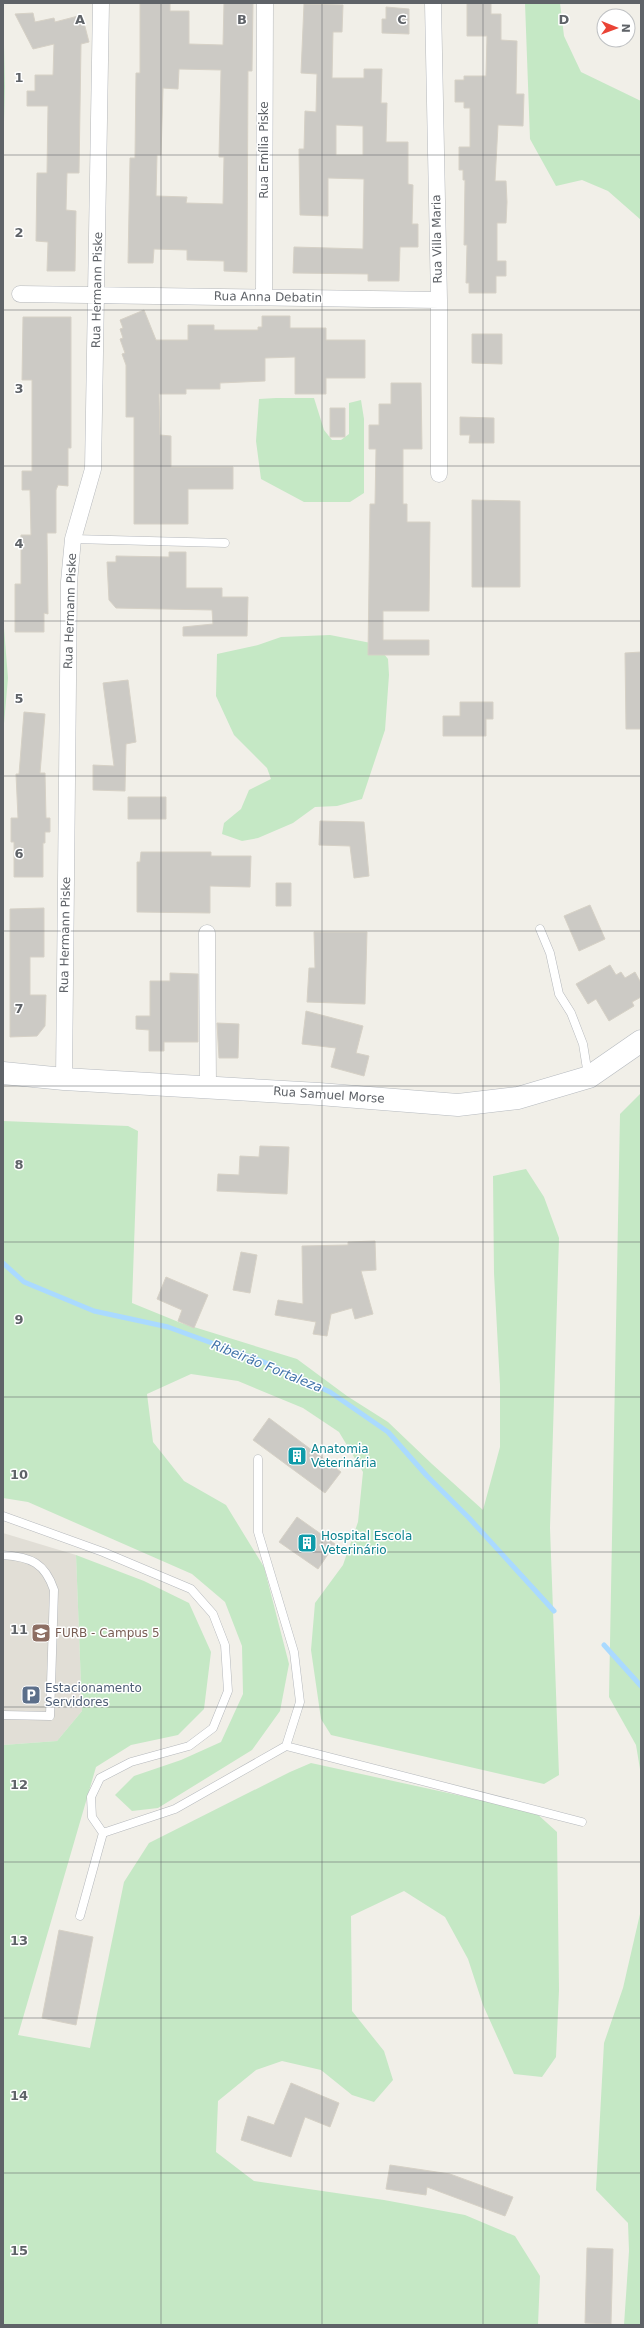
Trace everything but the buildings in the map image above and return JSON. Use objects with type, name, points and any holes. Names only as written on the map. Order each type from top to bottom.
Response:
[{"type":"street","name":"Rua Hermann Piske","points":[[64,1079],[69,582],[73,538],[93,469],[98,294],[101,3]]},
{"type":"street","name":"Rua Emília Piske","points":[[264,297],[265,3]]},
{"type":"street","name":"Rua Villa Maria","points":[[432,3],[439,300],[438,474]]},
{"type":"street","name":"Rua Anna Debatin","points":[[20,294],[439,300]]},
{"type":"street","points":[[207,933],[208,1087]]},
{"type":"street","name":"Rua Samuel Morse","points":[[3,1073],[64,1079],[208,1087],[458,1105],[518,1098],[589,1077],[641,1041]]},
{"type":"lane","points":[[73,538],[225,543]]},
{"type":"lane","points":[[540,929],[552,959],[559,994],[571,1013],[584,1044],[589,1077]]},
{"type":"lane","points":[[103,1833],[175,1809],[286,1746],[300,1702],[294,1652],[258,1532],[258,1460]]},
{"type":"lane","points":[[3,1516],[103,1552],[191,1589],[213,1614],[225,1645],[228,1691],[213,1728],[189,1746],[131,1762],[100,1778],[91,1797],[92,1817],[103,1833],[80,1916]]},
{"type":"lane","points":[[3,1555],[34,1562],[48,1574],[54,1590],[50,1716],[3,1715]]},
{"type":"lane","points":[[286,1746],[582,1822]]},
{"type":"shaded area","name":"FURB - Campus 5","points":[[3,1533],[76,1555],[82,1711],[57,1741],[3,1745]]},
{"type":"green space","points":[[3,3],[5,86],[3,158]]},
{"type":"green space","points":[[525,3],[560,3],[564,36],[581,72],[641,101],[641,220],[608,191],[582,180],[556,186],[530,139]]},
{"type":"green space","points":[[314,398],[324,430],[332,440],[341,440],[349,434],[349,403],[361,400],[364,419],[364,493],[350,502],[304,502],[261,479],[256,441],[259,399]]},
{"type":"green space","points":[[3,616],[8,678],[3,735]]},
{"type":"green space","points":[[330,635],[376,644],[388,659],[389,675],[385,730],[362,799],[337,806],[315,807],[293,823],[258,838],[242,841],[222,834],[224,823],[241,809],[249,790],[271,779],[267,768],[234,735],[216,696],[217,654],[258,645],[281,637]]},
{"type":"green space","points":[[641,1093],[641,1775],[636,1745],[609,1697],[620,1114]]},
{"type":"green space","points":[[3,1121],[128,1126],[138,1131],[132,1303],[181,1323],[297,1359],[347,1396],[388,1422],[483,1510],[500,1447],[500,1385],[494,1273],[493,1176],[526,1169],[544,1197],[559,1238],[550,1528],[559,1775],[544,1784],[331,1735],[321,1719],[311,1650],[315,1603],[343,1565],[358,1522],[363,1472],[339,1432],[303,1408],[238,1381],[191,1374],[147,1394],[153,1442],[184,1481],[226,1505],[264,1567],[289,1664],[280,1711],[252,1750],[158,1808],[132,1811],[115,1795],[134,1776],[181,1760],[221,1742],[243,1694],[242,1646],[225,1602],[192,1574],[28,1502],[3,1498]]},
{"type":"green space","points":[[76,1555],[144,1581],[189,1603],[211,1652],[204,1709],[178,1735],[131,1745],[96,1767],[18,2035],[90,2048],[124,1882],[149,1843],[290,1772],[311,1763],[535,1812],[557,1832],[559,1990],[556,2057],[542,2077],[514,2074],[483,2005],[468,1959],[445,1917],[404,1891],[351,1916],[352,2011],[384,2051],[393,2080],[374,2102],[352,2095],[321,2070],[282,2061],[256,2070],[218,2101],[216,2152],[254,2181],[384,2200],[465,2215],[515,2236],[540,2276],[538,2325],[3,2325],[3,1745],[57,1741],[82,1711]]},
{"type":"green space","points":[[641,1897],[641,2325],[624,2325],[629,2251],[628,2223],[596,2190],[604,2043],[623,1988],[640,1914]]},
{"type":"waterway","name":"Ribeirão Fortaleza","points":[[3,1263],[24,1282],[94,1311],[168,1327],[264,1362],[330,1392],[388,1432],[427,1476],[469,1518],[554,1611]]},
{"type":"waterway","name":"Ribeirão Fortaleza","points":[[604,1645],[641,1686]]},
{"type":"place","name":"Anatomia Veterinária","points":[[297,1456]]},
{"type":"place","name":"Hospital Escola Veterinário","points":[[307,1543]]},
{"type":"place","name":"FURB - Campus 5","points":[[41,1633]]},
{"type":"place","name":"Estacionamento Servidores","points":[[31,1695]]}]
